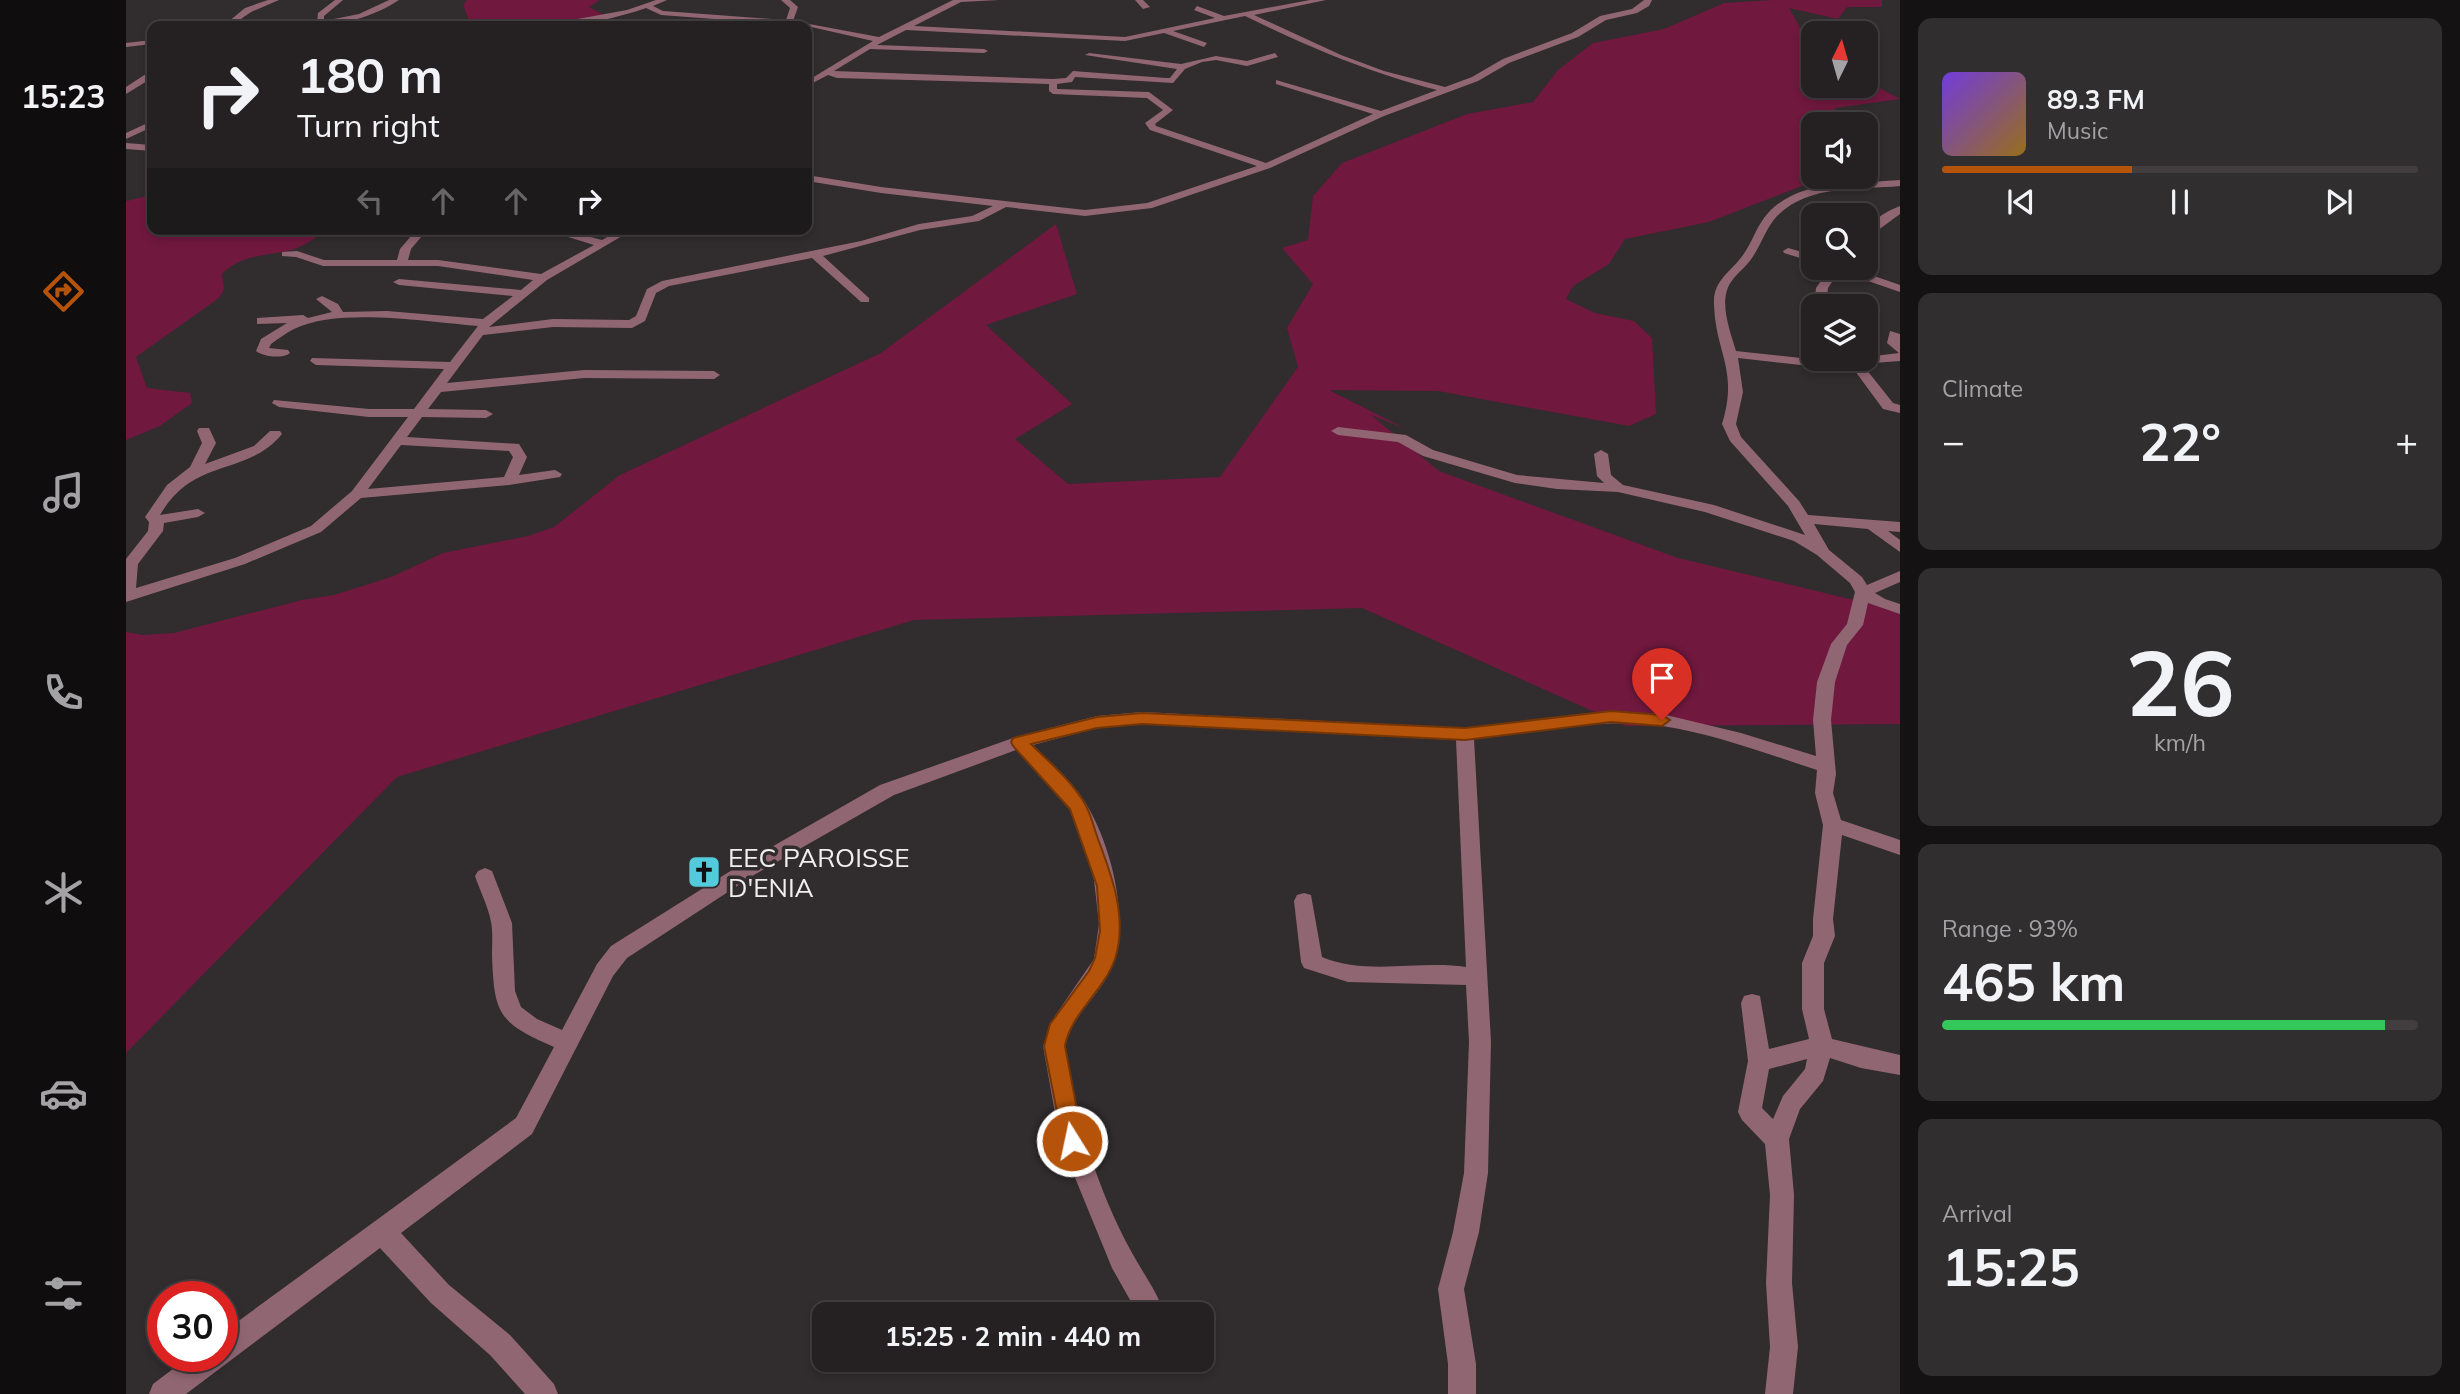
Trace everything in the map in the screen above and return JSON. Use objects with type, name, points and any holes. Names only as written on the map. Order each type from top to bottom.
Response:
[{"type":"street","points":[[233,21],[247,10],[275,0]]},
{"type":"street","points":[[319,21],[321,15],[339,0]]},
{"type":"street","points":[[335,21],[376,11],[396,0]]},
{"type":"street","points":[[573,21],[628,12],[663,0]]},
{"type":"street","points":[[785,0],[794,7],[789,21]]},
{"type":"street","points":[[812,80],[880,40],[961,0],[995,0]]},
{"type":"street","points":[[1139,0],[1146,7]]},
{"type":"street","points":[[825,71],[837,75],[1053,82],[1069,80],[1073,74],[1072,67],[1089,55],[1135,39],[1246,14],[1253,8],[1322,0]]},
{"type":"street","points":[[1631,2],[1647,2]]},
{"type":"street","points":[[812,179],[881,190],[1085,213],[1148,206],[1267,166],[1381,114],[1475,79],[1506,61],[1575,35],[1603,18],[1634,11],[1647,2]]},
{"type":"street","points":[[648,6],[661,13],[775,21]]},
{"type":"street","points":[[1198,8],[1221,18]]},
{"type":"street","points":[[1246,14],[1381,73],[1445,90]]},
{"type":"street","points":[[812,27],[880,40]]},
{"type":"street","points":[[907,28],[1135,39]]},
{"type":"street","points":[[1167,32],[1204,45]]},
{"type":"street","points":[[126,45],[147,43]]},
{"type":"street","points":[[870,47],[984,51]]},
{"type":"street","points":[[1089,55],[1182,67],[1206,58],[1250,63],[1271,70]]},
{"type":"street","points":[[1250,63],[1275,55]]},
{"type":"street","points":[[1073,74],[1166,81],[1172,80],[1182,67]]},
{"type":"street","points":[[126,91],[147,77]]},
{"type":"street","points":[[1053,82],[1053,90],[1149,96],[1169,110],[1152,120],[1150,123],[1153,128],[1267,166]]},
{"type":"street","points":[[1279,82],[1381,114]]},
{"type":"street","points":[[126,136],[147,126]]},
{"type":"street","points":[[126,146],[147,148]]},
{"type":"street","points":[[1823,553],[1786,494],[1735,438],[1729,424],[1735,409],[1737,378],[1733,354],[1721,316],[1720,289],[1731,272],[1746,259],[1772,215],[1784,205],[1836,186],[1899,184]]},
{"type":"street","points":[[261,321],[339,315],[387,315],[483,328],[553,323],[632,324],[641,318],[651,291],[666,283],[863,244],[919,227],[975,219],[1006,203]]},
{"type":"street","points":[[1878,223],[1900,209]]},
{"type":"street","points":[[401,263],[401,256],[417,235]]},
{"type":"street","points":[[572,235],[604,244]]},
{"type":"street","points":[[157,520],[155,531],[130,564],[127,596],[240,561],[316,529],[357,494],[483,328],[521,293],[619,235]]},
{"type":"street","points":[[1788,251],[1801,255]]},
{"type":"street","points":[[286,254],[297,254],[323,263],[438,263],[543,278]]},
{"type":"street","points":[[814,254],[865,300]]},
{"type":"street","points":[[1875,280],[1900,289]]},
{"type":"street","points":[[399,282],[521,293]]},
{"type":"street","points":[[322,299],[334,306],[339,315]]},
{"type":"street","points":[[285,353],[262,351],[265,342],[273,336],[291,326],[314,319]]},
{"type":"street","points":[[1894,334],[1893,343],[1900,350]]},
{"type":"street","points":[[1733,354],[1801,362]]},
{"type":"street","points":[[1878,359],[1900,357]]},
{"type":"street","points":[[316,361],[455,366]]},
{"type":"street","points":[[1861,371],[1888,406],[1900,409]]},
{"type":"street","points":[[439,388],[584,374],[714,375]]},
{"type":"street","points":[[279,403],[417,415],[486,414]]},
{"type":"street","points":[[192,473],[209,443],[204,431]]},
{"type":"street","points":[[1338,432],[1401,438],[1428,453],[1515,479],[1557,485],[1618,488],[1709,508],[1799,538],[1823,553],[1856,580],[1863,592],[1879,603],[1900,609]]},
{"type":"street","points":[[198,513],[157,520],[152,517],[172,488],[192,473],[260,449],[275,434]]},
{"type":"street","points":[[395,441],[514,447],[520,457],[509,481]]},
{"type":"street","points":[[1601,454],[1604,476],[1618,488]]},
{"type":"street","points":[[357,494],[509,481],[555,474]]},
{"type":"street","points":[[1803,519],[1900,527]]},
{"type":"street","points":[[1872,525],[1900,547]]},
{"type":"street","points":[[1863,592],[1900,576]]},
{"type":"street","points":[[1779,1394],[1784,1347],[1779,1283],[1782,1195],[1777,1139],[1791,1103],[1815,1074],[1822,1046],[1813,1009],[1813,963],[1824,936],[1823,919],[1833,825],[1824,793],[1826,766],[1822,720],[1826,682],[1839,644],[1856,625],[1863,592]]},
{"type":"street","points":[[238,1338],[523,1126],[605,970],[619,952],[638,937],[747,870],[887,790],[1019,742],[1097,722],[1142,718],[1465,734],[1611,717],[1662,720],[1741,738],[1826,766]]},
{"type":"street","points":[[1462,1394],[1462,1364],[1451,1289],[1466,1233],[1476,1173],[1480,1042],[1465,734]]},
{"type":"street","points":[[1019,742],[1066,790],[1078,807],[1106,886],[1110,931],[1105,958],[1096,976],[1057,1031],[1054,1046],[1072,1141],[1121,1259],[1146,1302]]},
{"type":"street","points":[[1833,825],[1900,848]]},
{"type":"street","points":[[485,876],[502,922],[504,992],[512,1013],[529,1026],[569,1043]]},
{"type":"street","points":[[1304,901],[1312,962],[1321,968],[1356,973],[1477,977]]},
{"type":"street","points":[[1752,1003],[1759,1060],[1750,1112],[1777,1139]]},
{"type":"street","points":[[1759,1060],[1822,1046],[1861,1058],[1900,1065]]},
{"type":"street","points":[[381,1230],[440,1294],[500,1345],[544,1394]]},
{"type":"street","points":[[163,1394],[192,1372]]},
{"type":"shaded area","points":[[467,0],[600,0],[589,7],[604,15],[605,20],[469,21],[463,5]]},
{"type":"shaded area","points":[[1882,0],[1882,7],[1847,7],[1838,19],[1789,8],[1801,29],[1801,98],[1878,98],[1878,87],[1900,99],[1835,108],[1835,112],[1801,112],[1801,186],[1709,222],[1625,239],[1609,264],[1573,286],[1566,299],[1595,313],[1634,321],[1652,338],[1656,414],[1629,426],[1438,391],[1329,390],[1406,429],[1371,415],[1439,471],[1678,558],[1900,611],[1900,724],[1626,726],[1362,608],[914,620],[397,777],[126,1053],[126,632],[143,635],[174,633],[302,600],[334,595],[391,577],[443,553],[528,536],[554,527],[620,475],[881,353],[1056,224],[1077,294],[986,325],[1072,404],[1015,439],[1068,484],[1220,477],[1298,367],[1287,328],[1313,284],[1282,248],[1308,240],[1313,196],[1342,163],[1467,114],[1533,102],[1558,70],[1593,43],[1664,29],[1724,3]]},
{"type":"shaded area","points":[[147,196],[147,235],[318,235],[299,247],[253,257],[229,268],[222,274],[224,290],[219,298],[136,357],[147,388],[190,393],[192,403],[160,426],[126,440],[126,201]]},
{"type":"place","name":"EEC PAROISSE D'ENIA","points":[[704,872]]},
{"type":"route","points":[[1072,1141],[1054,1046],[1057,1031],[1096,976],[1105,958],[1110,931],[1106,886],[1078,807],[1066,790],[1019,742],[1097,722],[1142,718],[1375,732],[1465,734],[1611,717],[1662,720]]}]
